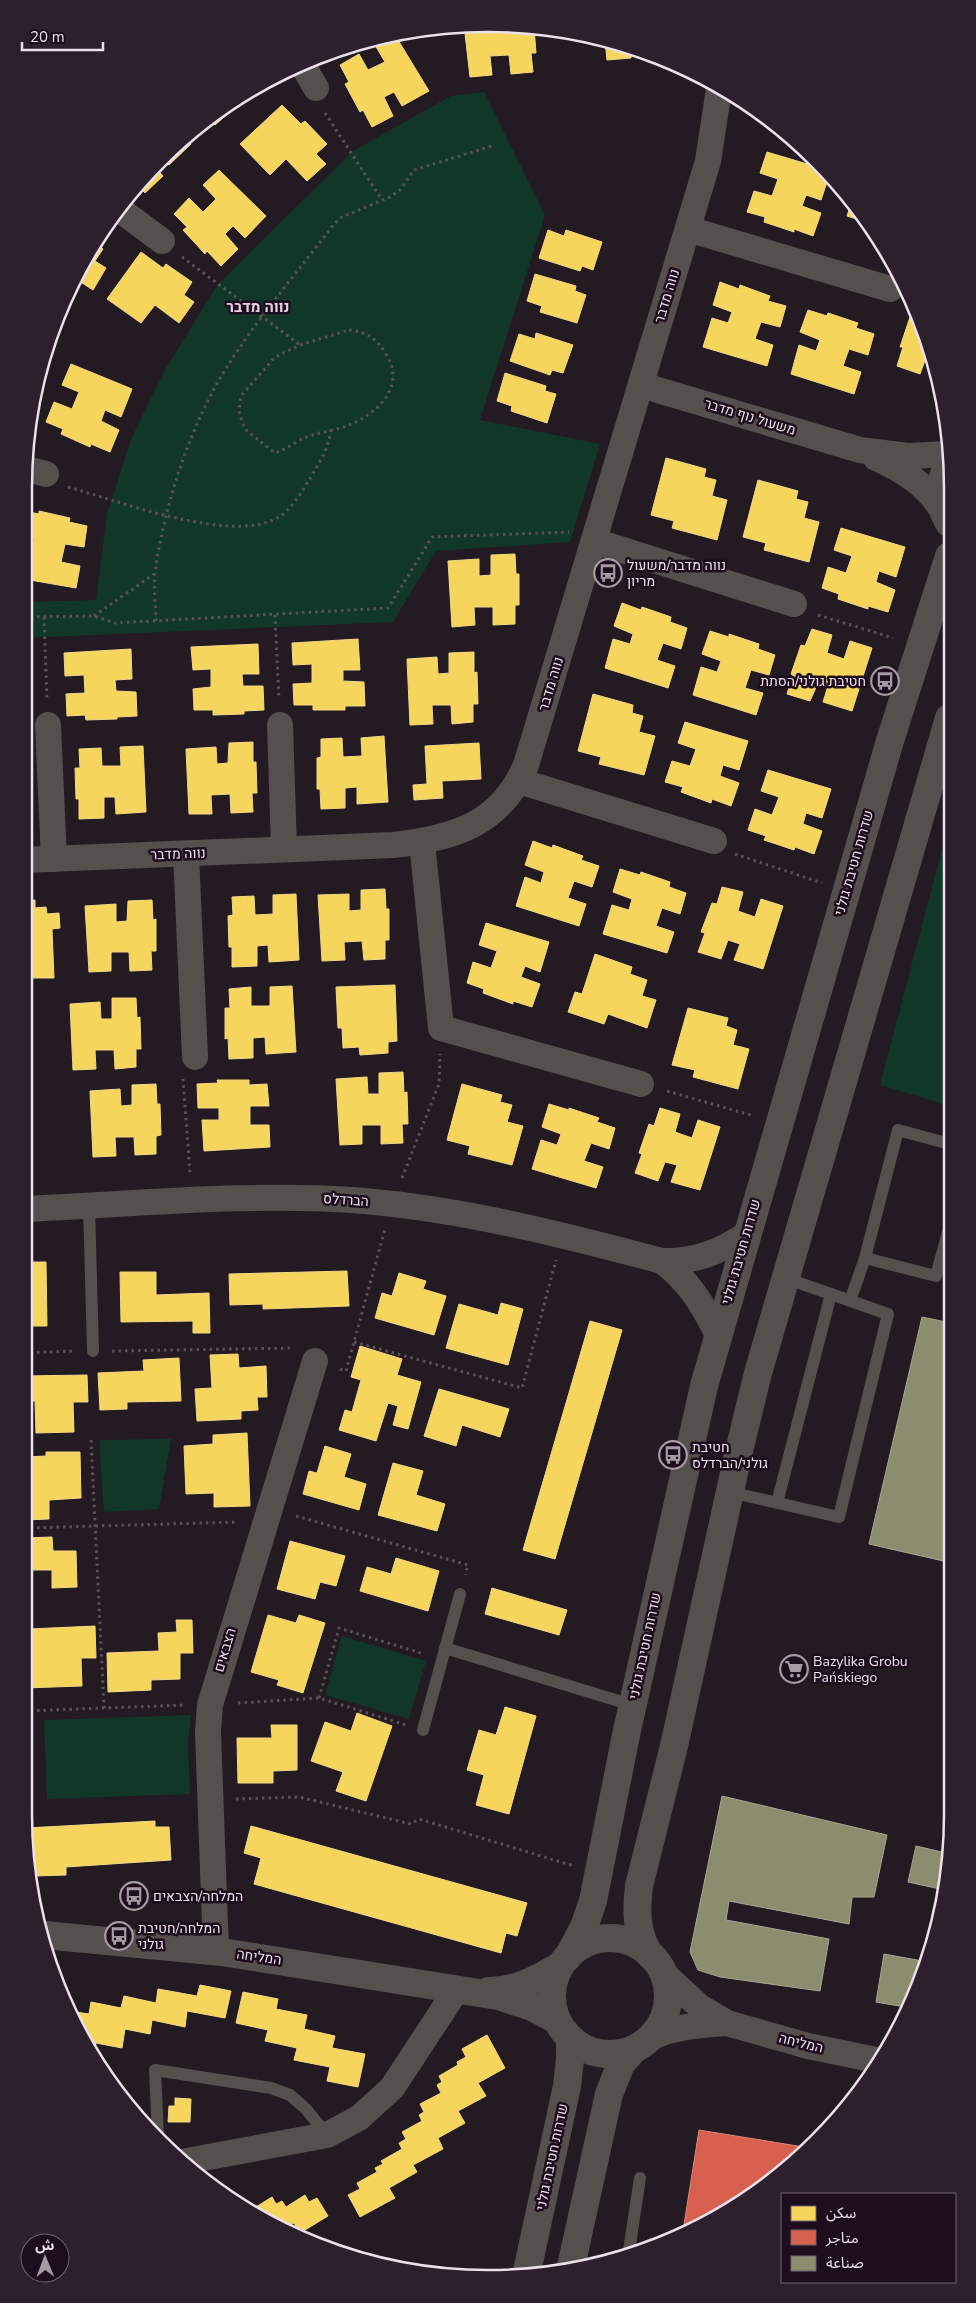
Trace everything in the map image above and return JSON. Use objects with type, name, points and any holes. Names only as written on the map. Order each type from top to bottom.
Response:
[{"type":"street","points":[[306,71],[316,88]]},
{"type":"street","name":"נווה מדבר","points":[[32,860],[422,842],[461,832],[484,819],[498,808],[519,781],[529,756],[708,161],[718,95]]},
{"type":"street","points":[[125,214],[162,241]]},
{"type":"street","points":[[688,229],[890,289]]},
{"type":"street","name":"משעול נוף מדבר","points":[[641,385],[860,450],[902,456],[943,454]]},
{"type":"street","name":"משעול נוף מדבר","points":[[860,450],[898,468],[920,482],[936,500],[944,516]]},
{"type":"street","points":[[944,476],[940,495],[944,510]]},
{"type":"street","points":[[595,536],[794,604]]},
{"type":"street","name":"שדרות חטיבת גולני","points":[[565,1961],[584,1927],[593,1901],[632,1705],[689,1444],[718,1335],[846,891],[944,572]]},
{"type":"street","points":[[48,725],[54,859]]},
{"type":"street","points":[[280,725],[284,849]]},
{"type":"street","points":[[572,2263],[609,2094],[621,2064],[664,2018],[667,2007],[667,1990],[657,1964],[644,1945],[639,1928],[637,1907],[639,1886],[674,1746],[754,1390],[785,1278],[943,761]]},
{"type":"street","points":[[519,781],[714,842]]},
{"type":"street","points":[[422,842],[441,1028],[641,1084]]},
{"type":"street","points":[[186,854],[194,1057]]},
{"type":"street","name":"הברדלס","points":[[32,1209],[306,1198],[392,1204],[471,1215],[562,1235],[662,1261],[682,1261],[710,1255],[728,1247],[747,1234]]},
{"type":"street","name":"הברדלס","points":[[662,1261],[690,1286],[718,1335]]},
{"type":"street","name":"הצבאים","points":[[216,1951],[208,1732],[210,1705],[315,1361]]},
{"type":"street","name":"המליחה","points":[[49,1935],[216,1951],[466,1990],[515,2001],[548,2014],[563,2029]]},
{"type":"street","points":[[642,2043],[622,2053],[599,2053],[578,2045],[563,2029],[552,1998],[553,1986],[565,1961],[586,1944],[609,1939],[632,1943],[657,1964]]},
{"type":"street","name":"המליחה","points":[[466,1990],[497,1991],[515,1987],[534,1981],[565,1961]]},
{"type":"street","name":"המליחה","points":[[657,1964],[700,2007],[727,2023],[808,2046],[872,2059]]},
{"type":"street","points":[[192,2160],[327,2135],[359,2118],[392,2088],[466,1990]]},
{"type":"street","name":"המליחה","points":[[642,2043],[666,2030],[727,2023]]},
{"type":"street","name":"שדרות חטיבת גולני","points":[[528,2269],[567,2086],[570,2059],[563,2029]]},
{"type":"lane","points":[[850,1301],[865,1258],[898,1130],[944,1142]]},
{"type":"lane","points":[[89,1206],[93,1351]]},
{"type":"lane","points":[[865,1258],[936,1276],[944,1245]]},
{"type":"lane","points":[[730,1492],[839,1516],[888,1314],[785,1278]]},
{"type":"lane","points":[[777,1503],[831,1294]]},
{"type":"lane","points":[[423,1730],[460,1594]]},
{"type":"lane","points":[[443,1653],[632,1705]]},
{"type":"lane","points":[[157,2128],[154,2070],[271,2088],[290,2095],[306,2109],[327,2135]]},
{"type":"lane","points":[[630,2247],[640,2178]]},
{"type":"path","points":[[316,88],[321,105],[382,200]]},
{"type":"path","points":[[156,621],[155,574],[172,492],[201,416],[214,388],[263,317],[334,224],[342,217],[400,190],[414,170],[492,146]]},
{"type":"path","points":[[162,241],[300,345]]},
{"type":"path","points":[[349,330],[364,331],[379,342],[390,361],[394,377],[391,391],[385,401],[358,421],[307,437],[283,451],[275,453],[247,431],[239,411],[242,396],[275,357],[300,345],[349,330]]},
{"type":"path","points":[[36,471],[64,486],[166,515],[222,527],[255,527],[278,518],[291,507],[308,482],[329,444],[331,429]]},
{"type":"path","points":[[32,618],[94,616],[115,623],[388,608],[432,537],[595,536]]},
{"type":"path","points":[[94,616],[155,574]]},
{"type":"path","points":[[794,604],[808,612],[920,647]]},
{"type":"path","points":[[275,615],[280,725]]},
{"type":"path","points":[[44,617],[48,725]]},
{"type":"path","points":[[714,842],[727,851],[846,891]]},
{"type":"path","points":[[32,1353],[290,1347],[315,1361],[346,1371],[392,1204],[439,1084],[441,1028]]},
{"type":"path","points":[[193,1201],[182,1067],[194,1057]]},
{"type":"path","points":[[641,1084],[779,1122]]},
{"type":"path","points":[[354,1342],[522,1388],[562,1235]]},
{"type":"path","points":[[91,1440],[104,1708]]},
{"type":"path","points":[[32,1528],[96,1526],[267,1515],[468,1565],[460,1594]]},
{"type":"path","points":[[319,1698],[339,1628],[443,1653]]},
{"type":"path","points":[[32,1712],[210,1705],[319,1698],[423,1730]]},
{"type":"path","points":[[211,1800],[299,1797],[411,1824],[419,1819],[598,1874]]},
{"type":"green space","points":[[484,92],[545,215],[480,420],[600,444],[570,542],[436,551],[393,622],[32,638],[32,602],[96,600],[107,514],[132,437],[163,373],[218,284],[353,151],[451,96]]},
{"type":"green space","points":[[944,842],[944,1104],[880,1085]]},
{"type":"green space","points":[[171,1439],[159,1509],[104,1512],[99,1440]]},
{"type":"green space","points":[[342,1636],[426,1661],[409,1719],[325,1695]]},
{"type":"green space","points":[[191,1715],[188,1742],[190,1794],[47,1799],[44,1720]]},
{"type":"building: سكن","points":[[465,33],[535,35],[536,53],[531,53],[533,72],[511,74],[509,55],[490,56],[492,75],[470,77]]},
{"type":"building: سكن","points":[[399,41],[429,91],[402,106],[394,92],[384,97],[393,116],[372,127],[363,110],[360,112],[345,84],[349,82],[340,65],[359,54],[368,70],[385,62],[376,47]]},
{"type":"building: سكن","points":[[606,48],[631,56],[631,58],[607,60]]},
{"type":"building: سكن","points":[[282,105],[301,124],[305,121],[327,144],[316,154],[326,164],[307,181],[286,159],[270,175],[240,144]]},
{"type":"building: سكن","points":[[191,144],[191,144],[168,164]]},
{"type":"building: سكن","points":[[767,152],[808,164],[826,184],[821,200],[806,195],[802,206],[821,213],[813,236],[794,229],[794,232],[764,222],[765,217],[747,212],[754,191],[772,196],[778,179],[760,173]]},
{"type":"building: سكن","points":[[219,170],[266,216],[245,238],[233,226],[225,234],[238,249],[221,266],[207,251],[205,254],[183,230],[187,227],[174,214],[189,198],[203,212],[216,199],[203,185]]},
{"type":"building: سكن","points":[[160,173],[163,176],[145,193],[143,191]]},
{"type":"building: سكن","points":[[849,211],[855,218],[847,216]]},
{"type":"building: سكن","points":[[548,230],[564,236],[566,230],[602,242],[593,270],[582,266],[580,271],[539,258]]},
{"type":"building: سكن","points":[[101,248],[103,249],[95,261],[106,268],[93,290],[81,283]]},
{"type":"building: سكن","points":[[141,252],[163,268],[166,264],[192,282],[184,295],[194,302],[179,323],[155,305],[141,323],[107,299]]},
{"type":"building: سكن","points":[[535,274],[576,286],[575,291],[586,295],[577,323],[540,312],[542,306],[527,301]]},
{"type":"building: سكن","points":[[720,282],[739,289],[740,285],[770,296],[768,301],[786,306],[780,327],[761,322],[755,339],[773,345],[767,366],[703,347],[712,318],[728,323],[732,312],[713,305]]},
{"type":"building: سكن","points":[[808,310],[827,316],[828,313],[858,323],[856,328],[874,334],[868,355],[849,349],[843,366],[861,372],[854,394],[791,374],[799,345],[816,351],[820,340],[800,332]]},
{"type":"building: سكن","points":[[910,317],[925,361],[920,374],[897,366],[903,347],[900,347]]},
{"type":"building: سكن","points":[[536,333],[573,345],[563,373],[552,370],[550,375],[510,361],[519,334],[535,339]]},
{"type":"building: سكن","points":[[71,364],[132,389],[121,417],[105,410],[101,421],[119,430],[110,452],[91,444],[90,447],[61,434],[63,429],[46,422],[54,402],[72,409],[79,392],[62,385]]},
{"type":"building: سكن","points":[[505,373],[546,386],[545,391],[556,394],[547,423],[511,411],[512,406],[497,401]]},
{"type":"building: سكن","points":[[666,458],[706,469],[704,477],[716,480],[712,496],[727,500],[717,540],[672,528],[674,521],[651,515]]},
{"type":"building: سكن","points":[[758,480],[798,491],[796,499],[808,502],[804,518],[819,522],[809,562],[764,550],[766,543],[743,537]]},
{"type":"building: سكن","points":[[39,511],[70,518],[69,522],[87,526],[84,547],[65,544],[61,562],[80,566],[76,588],[32,580],[34,539],[32,538],[32,513],[39,514]]},
{"type":"building: سكن","points":[[841,528],[905,547],[896,577],[879,571],[876,582],[895,590],[888,612],[868,606],[868,609],[838,599],[839,594],[822,588],[828,567],[846,573],[852,556],[834,550]]},
{"type":"building: سكن","points":[[515,554],[516,574],[519,574],[519,605],[515,605],[515,624],[493,625],[493,607],[474,607],[475,625],[452,627],[448,561],[479,559],[479,576],[491,575],[491,555]]},
{"type":"building: سكن","points":[[622,603],[641,610],[642,607],[671,617],[670,622],[687,628],[681,649],[663,643],[657,660],[675,666],[668,688],[605,668],[613,639],[630,644],[633,634],[614,626]]},
{"type":"building: سكن","points":[[812,629],[832,635],[827,653],[844,659],[850,641],[872,648],[852,711],[823,702],[828,686],[818,683],[810,701],[787,694],[793,675],[791,674],[801,645],[805,646]]},
{"type":"building: سكن","points":[[710,631],[729,637],[729,634],[759,644],[758,649],[775,655],[769,675],[751,670],[745,688],[763,693],[756,715],[693,695],[701,667],[717,672],[721,661],[702,654]]},
{"type":"building: سكن","points":[[358,639],[360,670],[343,670],[343,681],[364,682],[365,706],[345,706],[345,710],[313,710],[313,705],[294,705],[293,684],[312,683],[312,664],[293,665],[292,643]]},
{"type":"building: سكن","points":[[258,644],[259,674],[242,674],[243,686],[263,686],[264,710],[244,711],[244,714],[213,715],[213,710],[194,710],[193,689],[211,687],[211,669],[193,670],[191,647]]},
{"type":"building: سكن","points":[[131,649],[132,679],[115,680],[116,691],[136,692],[137,716],[86,720],[85,715],[67,716],[66,694],[85,693],[84,675],[65,676],[64,653]]},
{"type":"building: سكن","points":[[474,652],[474,673],[477,672],[478,704],[473,704],[473,722],[452,724],[451,705],[432,705],[433,724],[410,725],[407,659],[437,657],[438,674],[449,673],[449,653]]},
{"type":"building: سكن","points":[[593,694],[633,705],[632,713],[643,716],[639,732],[655,736],[644,775],[599,764],[601,757],[578,751]]},
{"type":"building: سكن","points":[[685,722],[748,741],[739,770],[723,765],[720,776],[739,783],[731,806],[712,799],[711,803],[681,792],[683,787],[665,782],[672,761],[690,766],[696,749],[678,743]]},
{"type":"building: سكن","points":[[384,736],[388,802],[357,804],[357,787],[345,788],[345,808],[321,809],[320,789],[317,789],[317,758],[321,757],[321,739],[342,738],[343,757],[362,756],[361,738]]},
{"type":"building: سكن","points":[[253,742],[253,762],[256,762],[257,793],[252,793],[253,812],[231,813],[230,794],[211,795],[212,814],[189,814],[186,749],[216,747],[217,764],[228,763],[229,743]]},
{"type":"building: سكن","points":[[479,743],[481,779],[442,781],[443,798],[414,800],[413,785],[427,784],[425,746]]},
{"type":"building: سكن","points":[[143,746],[146,812],[116,814],[115,797],[104,797],[104,818],[79,819],[79,799],[76,799],[75,768],[80,768],[79,749],[101,748],[102,766],[121,766],[120,747]]},
{"type":"building: سكن","points":[[768,770],[831,789],[822,818],[806,813],[803,824],[822,831],[814,854],[795,847],[794,850],[764,840],[766,836],[748,830],[755,809],[772,815],[779,797],[761,791]]},
{"type":"building: سكن","points":[[533,841],[552,848],[553,845],[583,856],[581,860],[599,866],[592,887],[574,881],[568,898],[586,904],[579,926],[516,906],[525,877],[541,883],[544,872],[525,865]]},
{"type":"building: سكن","points":[[620,869],[640,875],[641,872],[670,882],[669,887],[686,893],[680,914],[662,908],[656,926],[674,932],[667,953],[603,934],[612,905],[629,910],[632,899],[613,892]]},
{"type":"building: سكن","points":[[722,887],[743,892],[738,911],[755,917],[761,899],[783,906],[763,969],[734,960],[740,944],[728,940],[721,959],[698,952],[705,933],[701,932],[712,903],[717,904]]},
{"type":"building: سكن","points":[[385,889],[386,909],[389,909],[389,940],[385,940],[385,959],[364,960],[362,941],[344,942],[345,960],[322,961],[318,895],[349,894],[349,911],[361,910],[361,890]]},
{"type":"building: سكن","points":[[296,894],[299,960],[269,962],[268,945],[257,946],[257,966],[232,967],[232,947],[229,947],[228,916],[233,915],[232,897],[254,896],[255,915],[273,914],[273,895]]},
{"type":"building: سكن","points":[[32,900],[35,900],[35,908],[46,907],[47,914],[59,913],[60,928],[52,929],[54,978],[32,978]]},
{"type":"building: سكن","points":[[152,900],[153,920],[156,919],[156,951],[151,951],[152,970],[130,971],[129,952],[111,952],[111,971],[89,972],[85,906],[116,904],[116,922],[127,921],[128,901]]},
{"type":"building: سكن","points":[[486,923],[549,942],[540,972],[525,966],[521,977],[540,984],[532,1007],[513,1001],[513,1004],[483,993],[484,989],[467,983],[473,962],[491,968],[497,951],[479,945]]},
{"type":"building: سكن","points":[[595,954],[632,967],[630,974],[647,980],[642,996],[656,1000],[647,1028],[608,1014],[604,1024],[568,1012],[575,992],[582,994]]},
{"type":"building: سكن","points":[[395,985],[397,1041],[388,1042],[388,1053],[360,1055],[359,1047],[343,1048],[342,1028],[338,1028],[336,987]]},
{"type":"building: سكن","points":[[292,986],[296,1052],[266,1054],[265,1037],[253,1038],[253,1058],[229,1059],[228,1038],[225,1039],[225,1008],[230,1008],[229,989],[251,987],[251,1006],[270,1006],[270,987]]},
{"type":"building: سكن","points":[[112,998],[136,998],[137,1018],[140,1017],[141,1049],[136,1049],[136,1067],[115,1069],[114,1050],[95,1050],[96,1069],[73,1070],[70,1004],[100,1002],[101,1019],[112,1019]]},
{"type":"building: سكن","points":[[688,1008],[728,1018],[726,1026],[737,1030],[733,1045],[749,1049],[738,1089],[693,1077],[695,1070],[672,1065]]},
{"type":"building: سكن","points":[[403,1072],[404,1093],[407,1092],[408,1124],[402,1124],[403,1143],[381,1144],[381,1125],[362,1125],[362,1144],[340,1145],[336,1079],[367,1077],[368,1094],[379,1094],[379,1073]]},
{"type":"building: سكن","points":[[217,1080],[249,1080],[249,1085],[267,1084],[269,1106],[250,1106],[250,1125],[269,1125],[270,1147],[204,1151],[202,1120],[219,1120],[219,1108],[198,1108],[197,1084],[218,1083]]},
{"type":"building: سكن","points":[[156,1084],[157,1104],[160,1104],[161,1135],[156,1136],[156,1154],[135,1155],[134,1137],[115,1137],[116,1156],[93,1157],[90,1091],[120,1089],[121,1106],[132,1105],[132,1085]]},
{"type":"building: سكن","points":[[462,1084],[502,1095],[500,1102],[512,1105],[507,1122],[523,1126],[512,1165],[468,1154],[470,1146],[447,1140]]},
{"type":"building: سكن","points":[[549,1104],[569,1110],[569,1108],[599,1118],[597,1122],[615,1128],[609,1149],[591,1143],[584,1161],[603,1167],[596,1188],[532,1169],[541,1140],[557,1145],[561,1134],[542,1127]]},
{"type":"building: سكن","points":[[660,1108],[680,1114],[675,1132],[692,1138],[698,1120],[720,1127],[700,1190],[671,1182],[677,1165],[665,1162],[658,1181],[635,1173],[642,1154],[639,1153],[649,1124],[654,1126]]},
{"type":"building: سكن","points":[[32,1262],[46,1262],[47,1326],[32,1326]]},
{"type":"building: سكن","points":[[347,1271],[349,1306],[263,1309],[263,1304],[230,1305],[229,1274]]},
{"type":"building: سكن","points":[[120,1272],[156,1272],[156,1295],[209,1293],[210,1333],[193,1333],[193,1321],[121,1322]]},
{"type":"building: سكن","points":[[399,1273],[426,1281],[423,1289],[446,1296],[434,1335],[375,1318],[382,1293],[392,1296]]},
{"type":"building: سكن","points":[[501,1303],[523,1309],[508,1365],[446,1348],[459,1304],[498,1315]]},
{"type":"building: سكن","points":[[590,1321],[622,1330],[555,1559],[523,1550]]},
{"type":"building: سكن","points":[[360,1346],[402,1359],[397,1375],[421,1382],[408,1429],[393,1425],[398,1406],[388,1403],[376,1441],[339,1430],[345,1410],[352,1412],[361,1380],[351,1377]]},
{"type":"building: سكن","points":[[238,1354],[239,1368],[266,1366],[267,1397],[257,1397],[258,1410],[241,1411],[241,1419],[197,1421],[195,1389],[212,1388],[210,1355]]},
{"type":"building: سكن","points":[[179,1358],[181,1401],[127,1402],[127,1409],[100,1410],[98,1373],[144,1371],[143,1360]]},
{"type":"building: سكن","points":[[87,1375],[88,1402],[73,1402],[74,1432],[36,1433],[35,1401],[32,1401],[32,1376]]},
{"type":"building: سكن","points":[[439,1389],[509,1409],[500,1437],[462,1425],[456,1446],[424,1436]]},
{"type":"building: سكن","points":[[247,1433],[250,1506],[214,1507],[214,1493],[186,1494],[184,1446],[213,1444],[213,1435]]},
{"type":"building: سكن","points":[[325,1446],[351,1454],[344,1477],[366,1484],[359,1510],[303,1494],[309,1471],[317,1473]]},
{"type":"building: سكن","points":[[46,1452],[80,1452],[81,1498],[49,1500],[49,1519],[32,1520],[32,1457],[46,1456]]},
{"type":"building: سكن","points":[[393,1463],[423,1471],[416,1495],[445,1504],[437,1531],[378,1515]]},
{"type":"building: سكن","points":[[52,1537],[53,1551],[76,1551],[77,1587],[52,1588],[52,1570],[32,1570],[32,1538]]},
{"type":"building: سكن","points":[[290,1541],[345,1556],[336,1586],[320,1582],[315,1599],[277,1589]]},
{"type":"building: سكن","points":[[396,1558],[439,1571],[428,1611],[360,1591],[367,1567],[391,1574]]},
{"type":"building: سكن","points":[[492,1588],[567,1610],[559,1635],[485,1614]]},
{"type":"building: سكن","points":[[268,1615],[296,1623],[299,1615],[325,1623],[303,1693],[277,1685],[279,1680],[251,1672]]},
{"type":"building: سكن","points":[[176,1620],[192,1620],[193,1653],[180,1653],[180,1679],[151,1680],[151,1690],[108,1692],[107,1653],[159,1651],[158,1633],[177,1632]]},
{"type":"building: سكن","points":[[95,1626],[96,1658],[81,1658],[82,1686],[32,1688],[32,1629]]},
{"type":"building: سكن","points":[[505,1707],[536,1716],[509,1814],[476,1805],[484,1775],[467,1770],[479,1730],[496,1735]]},
{"type":"building: سكن","points":[[357,1713],[392,1726],[366,1801],[336,1791],[343,1772],[311,1761],[325,1722],[351,1731]]},
{"type":"building: سكن","points":[[271,1725],[297,1725],[297,1770],[273,1771],[273,1783],[238,1783],[237,1738],[272,1738]]},
{"type":"building: سكن","points":[[155,1821],[155,1827],[169,1827],[171,1860],[66,1867],[66,1875],[36,1876],[32,1828]]},
{"type":"building: سكن","points":[[251,1826],[527,1903],[517,1936],[506,1933],[501,1953],[254,1884],[261,1858],[244,1853]]},
{"type":"building: سكن","points":[[200,1985],[231,1991],[225,2018],[187,2011],[185,2027],[152,2020],[150,2034],[125,2029],[122,2048],[96,2043],[95,2045],[77,2012],[89,2014],[91,2002],[121,2008],[124,1996],[156,2003],[158,1989],[197,1996]]},
{"type":"building: سكن","points":[[243,1992],[278,1999],[276,2009],[307,2015],[304,2029],[335,2036],[332,2048],[365,2054],[358,2087],[327,2081],[330,2067],[294,2060],[297,2048],[265,2041],[268,2030],[236,2023]]},
{"type":"building: سكن","points":[[487,2035],[505,2068],[478,2083],[486,2096],[458,2111],[465,2123],[438,2138],[443,2149],[413,2165],[417,2172],[389,2188],[395,2198],[360,2217],[348,2195],[360,2189],[357,2183],[377,2172],[375,2168],[383,2164],[381,2161],[402,2149],[399,2143],[406,2139],[402,2132],[422,2121],[419,2115],[424,2112],[420,2104],[441,2093],[437,2085],[442,2082],[439,2076],[458,2065],[457,2062],[466,2057],[462,2049]]},
{"type":"building: سكن","points":[[175,2098],[191,2099],[190,2122],[168,2122],[169,2106],[175,2106]]},
{"type":"building: سكن","points":[[305,2195],[309,2202],[317,2198],[328,2216],[303,2231],[297,2229],[294,2223],[290,2225],[256,2207],[272,2197],[276,2204],[282,2201],[286,2207]]},
{"type":"building: متاجر","points":[[699,2130],[800,2146],[741,2194],[684,2226]]},
{"type":"building: صناعة","points":[[922,1317],[944,1322],[944,1561],[869,1544]]},
{"type":"building: صناعة","points":[[722,1796],[887,1835],[874,1897],[852,1897],[849,1924],[729,1901],[726,1920],[829,1939],[820,1991],[720,1977],[698,1970],[690,1952]]},
{"type":"building: صناعة","points":[[916,1846],[942,1852],[938,1888],[908,1882]]},
{"type":"building: صناعة","points":[[884,1954],[919,1960],[901,2006],[876,2002]]},
{"type":"place","name":"נווה מדבר/משעול מריון","points":[[608,573]]},
{"type":"place","name":"חטיבת גולני/הסתת","points":[[885,681]]},
{"type":"place","name":"חטיבת גולני/הברדלס","points":[[673,1455]]},
{"type":"place","name":"Bazylika Grobu Pańskiego","points":[[794,1669]]},
{"type":"place","name":"המלחה/הצבאים","points":[[134,1896]]},
{"type":"place","name":"המלחה/חטיבת גולני","points":[[119,1936]]},
{"type":"district","name":"נווה מדבר","points":[[258,307]]}]
